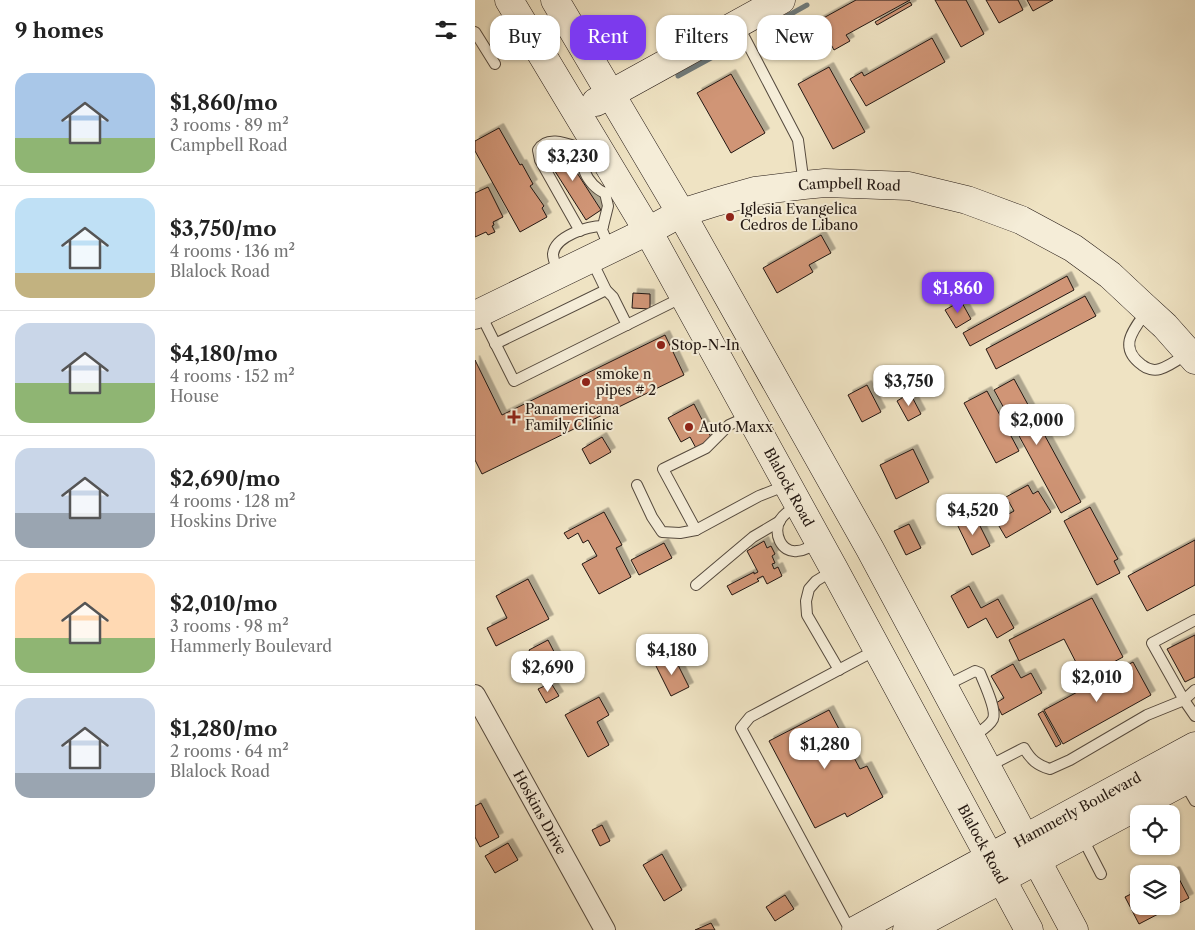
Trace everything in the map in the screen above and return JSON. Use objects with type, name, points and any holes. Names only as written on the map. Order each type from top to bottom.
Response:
[{"type":"main road","name":"Blalock Road","points":[[509,0],[577,113],[591,147],[613,190],[647,231],[684,297],[750,416],[789,503],[819,541],[1029,930]]},
{"type":"main road","points":[[555,0],[681,213],[870,549],[1074,930]]},
{"type":"main road","points":[[747,19],[781,0]]},
{"type":"main road","points":[[577,113],[672,60]]},
{"type":"main road","name":"Campbell Road","points":[[477,314],[559,274],[601,245],[647,231],[681,213],[755,191],[825,183],[909,186],[967,200],[1021,220],[1073,248],[1110,275],[1165,326],[1192,356]]},
{"type":"main road","points":[[834,569],[870,549]]},
{"type":"main road","name":"Hammerly Boulevard","points":[[856,930],[995,868],[1031,849],[1195,746]]},
{"type":"main road","name":"Hammerly Boulevard","points":[[1031,849],[1082,837],[1191,786]]},
{"type":"main road","name":"Hammerly Boulevard","points":[[907,930],[995,868]]},
{"type":"street","name":"Hoskins Drive","points":[[475,695],[481,720],[605,930]]},
{"type":"lane","points":[[475,32],[495,64]]},
{"type":"lane","points":[[747,43],[798,140],[804,185]]},
{"type":"lane","points":[[579,231],[540,160],[538,150],[541,145],[550,141],[591,147]]},
{"type":"lane","points":[[613,190],[601,245],[606,290],[613,297],[627,325]]},
{"type":"lane","points":[[559,274],[553,258],[555,247],[564,239],[589,228],[601,245]]},
{"type":"lane","points":[[495,344],[606,290]]},
{"type":"lane","points":[[477,314],[514,381],[684,297]]},
{"type":"lane","points":[[1148,310],[1131,335],[1128,346],[1133,357],[1151,370],[1159,370],[1192,356]]},
{"type":"lane","points":[[696,530],[663,469],[706,448],[729,425],[750,416]]},
{"type":"lane","points":[[637,485],[652,517],[663,532],[681,533],[696,530],[759,496],[789,503]]},
{"type":"lane","points":[[696,585],[753,537],[789,503]]},
{"type":"lane","points":[[834,569],[816,581],[809,590],[806,601],[807,615],[839,670]]},
{"type":"lane","points":[[1195,620],[1152,643],[1195,716]]},
{"type":"lane","points":[[850,930],[741,728],[750,717],[877,649]]},
{"type":"lane","points":[[944,687],[975,671],[980,673],[994,711],[993,718],[983,730],[971,737]]},
{"type":"lane","points":[[987,768],[1024,748],[1028,756],[1037,764],[1050,769],[1070,760],[1147,716],[1185,700],[1195,690]]},
{"type":"lane","points":[[1082,837],[1101,874]]},
{"type":"building","points":[[856,0],[910,0],[846,35],[850,41],[834,50],[832,46],[832,15],[829,15]]},
{"type":"building","points":[[935,0],[966,0],[984,34],[961,47]]},
{"type":"building","points":[[986,0],[1018,0],[1023,10],[999,23]]},
{"type":"building","points":[[1027,0],[1053,0],[1033,11]]},
{"type":"building","points":[[910,2],[912,5],[877,25],[875,22]]},
{"type":"building","points":[[932,38],[945,62],[866,106],[850,79],[862,72],[864,76]]},
{"type":"building","points":[[829,67],[865,132],[833,149],[798,84]]},
{"type":"building","points":[[731,74],[765,133],[731,153],[697,93]]},
{"type":"building","points":[[499,128],[533,184],[530,186],[544,206],[542,208],[547,217],[520,232],[475,151],[475,141]]},
{"type":"building","points":[[559,145],[601,210],[586,220],[544,154]]},
{"type":"building","points":[[488,187],[503,217],[493,222],[494,225],[492,226],[495,232],[488,235],[486,232],[475,237],[475,193]]},
{"type":"building","points":[[821,235],[831,253],[809,265],[813,272],[777,293],[763,268]]},
{"type":"building","points":[[1067,276],[1074,290],[970,346],[963,333]]},
{"type":"building","points":[[633,293],[650,294],[650,309],[632,308]]},
{"type":"building","points":[[1085,296],[1096,316],[996,369],[986,349]]},
{"type":"building","points":[[961,301],[971,319],[956,328],[945,310]]},
{"type":"building","points":[[665,335],[684,375],[482,474],[475,460],[475,360],[502,415]]},
{"type":"building","points":[[1014,379],[1081,502],[1061,513],[994,390]]},
{"type":"building","points":[[867,385],[881,412],[862,422],[848,395]]},
{"type":"building","points":[[987,391],[1019,451],[996,463],[964,403]]},
{"type":"building","points":[[910,393],[921,414],[908,421],[897,401]]},
{"type":"building","name":"Auto Maxx","points":[[694,404],[713,441],[697,450],[690,437],[681,442],[668,418]]},
{"type":"building","points":[[602,437],[611,452],[590,464],[582,449]]},
{"type":"building","points":[[913,449],[929,482],[896,499],[880,465]]},
{"type":"building","points":[[1028,485],[1033,494],[1038,491],[1051,512],[1006,538],[996,521],[1014,511],[1006,497]]},
{"type":"building","points":[[1090,507],[1118,559],[1114,561],[1120,573],[1097,585],[1064,521]]},
{"type":"building","points":[[604,512],[622,545],[616,548],[631,577],[599,594],[582,564],[597,556],[588,540],[583,543],[578,533],[568,539],[564,533]]},
{"type":"building","points":[[966,517],[971,528],[979,524],[990,546],[972,555],[956,522]]},
{"type":"building","points":[[909,524],[921,548],[906,555],[894,531]]},
{"type":"building","points":[[1195,540],[1195,585],[1147,611],[1128,576]]},
{"type":"building","points":[[764,541],[767,548],[771,546],[775,554],[772,556],[775,563],[772,564],[774,569],[778,567],[782,576],[767,584],[763,576],[757,579],[759,581],[732,595],[727,586],[754,572],[754,574],[758,572],[747,551]]},
{"type":"building","points":[[664,543],[672,558],[639,575],[631,560]]},
{"type":"building","points":[[528,579],[549,619],[496,646],[487,628],[507,618],[496,596]]},
{"type":"building","points":[[969,586],[981,608],[998,599],[1014,628],[997,638],[986,618],[968,628],[951,596]]},
{"type":"building","points":[[1092,598],[1123,657],[1084,678],[1064,639],[1019,661],[1009,640]]},
{"type":"building","points":[[1195,635],[1195,677],[1185,682],[1167,649]]},
{"type":"building","points":[[548,640],[565,673],[544,684],[529,650]]},
{"type":"building","points":[[673,655],[689,687],[671,696],[655,664]]},
{"type":"building","points":[[1133,662],[1151,695],[1063,744],[1044,710]]},
{"type":"building","points":[[1013,664],[1021,678],[1031,673],[1042,693],[1002,715],[996,703],[1004,698],[991,676]]},
{"type":"building","points":[[551,683],[559,696],[546,703],[538,689]]},
{"type":"building","points":[[599,697],[609,715],[597,722],[609,745],[588,757],[565,715]]},
{"type":"building","points":[[829,710],[860,769],[867,766],[883,797],[847,817],[845,813],[815,828],[769,741]]},
{"type":"building","points":[[1043,711],[1061,744],[1056,747],[1038,714]]},
{"type":"building","points":[[481,803],[499,837],[480,847],[475,837],[475,806]]},
{"type":"building","points":[[602,825],[610,841],[600,846],[592,830]]},
{"type":"building","points":[[508,843],[518,860],[495,873],[485,856]]},
{"type":"building","points":[[662,854],[682,890],[664,901],[643,865]]},
{"type":"building","points":[[1180,881],[1189,898],[1180,903]]},
{"type":"building","points":[[1130,894],[1130,907],[1125,897]]},
{"type":"building","points":[[785,895],[794,909],[775,921],[766,907]]},
{"type":"building","points":[[1134,915],[1156,915],[1139,924]]},
{"type":"building","points":[[711,923],[715,930],[695,930]]},
{"type":"waterway","points":[[789,15],[807,5]]},
{"type":"waterway","points":[[678,76],[707,60]]},
{"type":"place","name":"Iglesia Evangelica Cedros de Libano","points":[[730,217]]},
{"type":"place","name":"Stop-N-In","points":[[661,345]]},
{"type":"place","name":"smoke n pipes # 2","points":[[586,382]]},
{"type":"place","name":"Panamericana Family Clinic","points":[[514,417]]},
{"type":"place","name":"Auto Maxx","points":[[689,427]]}]
